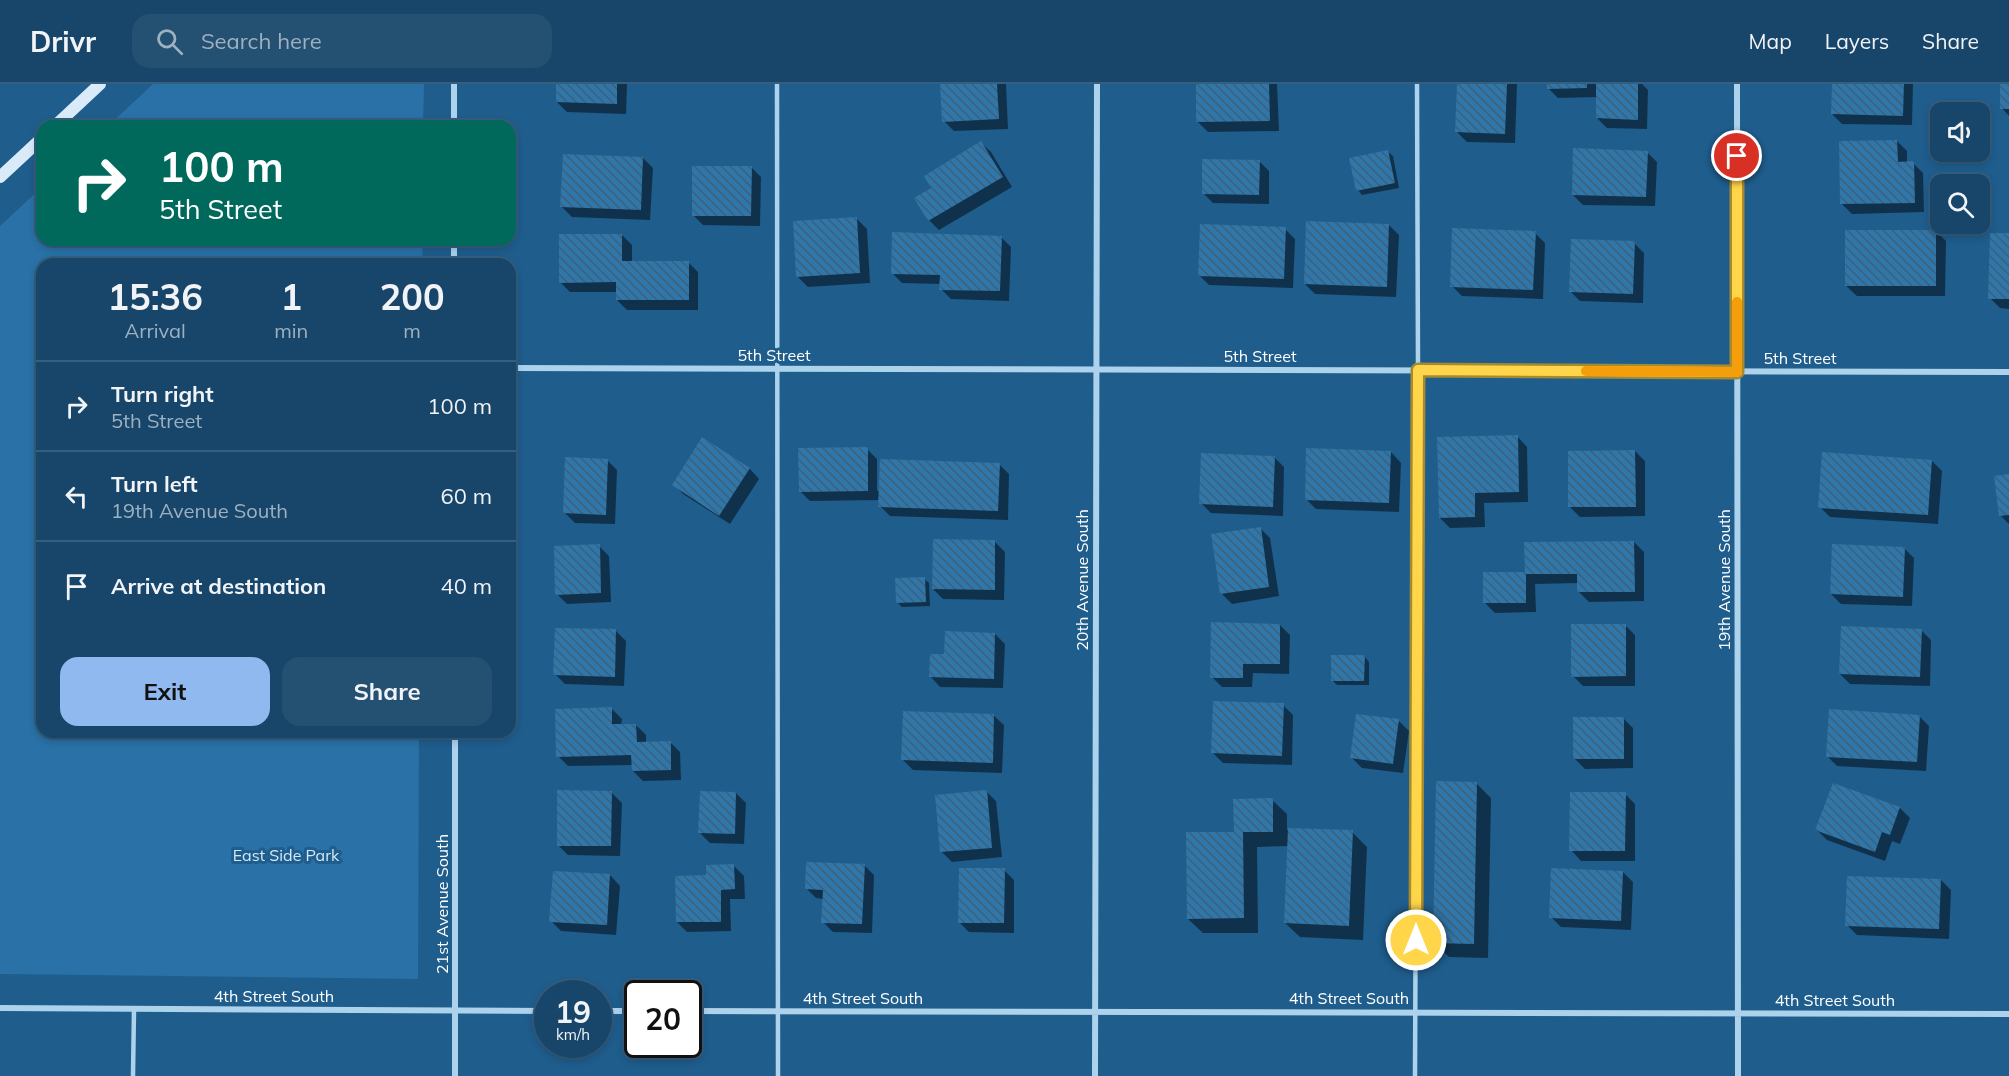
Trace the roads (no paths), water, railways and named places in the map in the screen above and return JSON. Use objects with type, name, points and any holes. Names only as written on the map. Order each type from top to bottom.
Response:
[{"type":"street","points":[[61,120],[100,84]]},
{"type":"street","points":[[454,84],[454,120]]},
{"type":"street","name":"20th Avenue South","points":[[1095,1076],[1097,84]]},
{"type":"street","name":"19th Avenue South","points":[[1737,84],[1738,1076]]},
{"type":"street","points":[[0,177],[36,144]]},
{"type":"street","name":"5th Street","points":[[516,368],[2009,372]]},
{"type":"street","name":"21st Avenue South","points":[[455,738],[455,1076]]},
{"type":"street","name":"4th Street South","points":[[0,1008],[534,1011]]},
{"type":"street","name":"4th Street South","points":[[702,1011],[2009,1014]]},
{"type":"lane","points":[[777,84],[778,1076]]},
{"type":"lane","points":[[1415,1076],[1417,84]]},
{"type":"lane","points":[[134,1009],[134,1076]]},
{"type":"park label","name":"East Side Park","points":[[286,855]]}]
